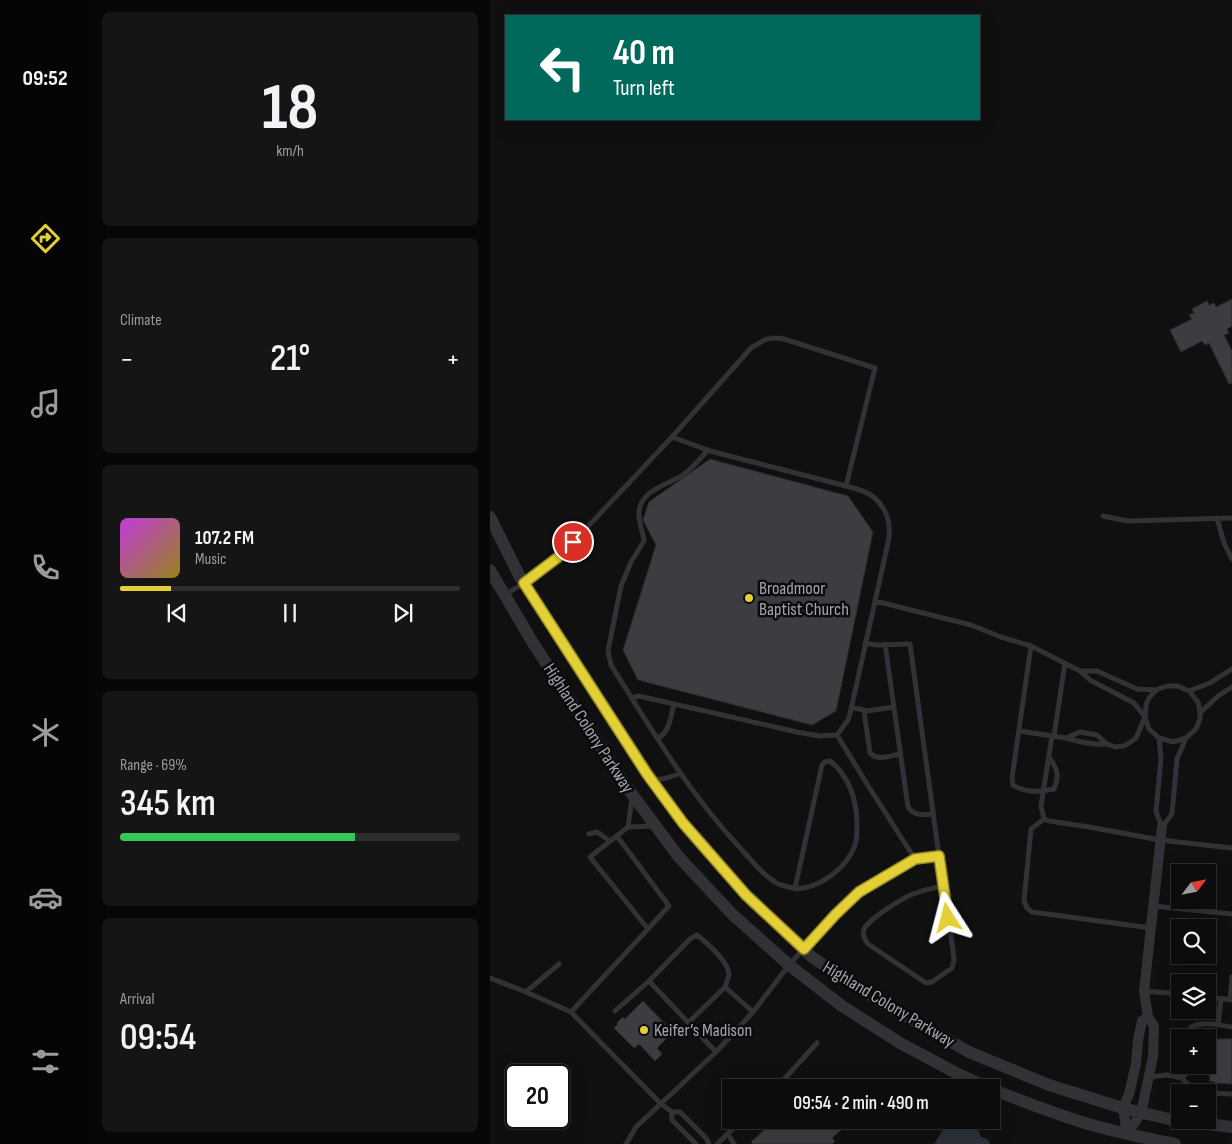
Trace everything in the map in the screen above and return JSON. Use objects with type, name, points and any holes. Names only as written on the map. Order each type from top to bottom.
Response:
[{"type":"street","name":"Highland Colony Parkway","points":[[490,517],[520,577],[648,774],[683,823],[740,888],[814,958],[884,1004],[969,1052],[1049,1085],[1141,1113],[1169,1119],[1232,1127]]},
{"type":"street","name":"Highland Colony Parkway","points":[[490,570],[533,642],[633,795],[678,856],[731,913],[789,965],[842,1006],[900,1044],[969,1079]]},
{"type":"street","points":[[1126,1136],[1141,1113],[1153,1057],[1154,1026],[1148,1017],[1144,991],[1162,826]]},
{"type":"street","points":[[1126,1136],[1123,1108],[1136,1064],[1142,1021],[1148,1017]]},
{"type":"street","name":"Highland Colony Parkway","points":[[1000,1092],[1026,1103],[1126,1136],[1175,1144]]},
{"type":"lane","points":[[505,595],[561,555],[672,437],[751,348],[765,339],[773,337],[784,339],[876,368],[846,486]]},
{"type":"lane","points":[[672,437],[708,450],[864,491],[875,498],[883,509],[890,525],[888,543],[848,720],[837,735]]},
{"type":"lane","points":[[708,450],[686,473],[645,497],[640,508],[639,520],[644,542],[631,562],[621,586],[608,651],[611,665],[681,774],[729,836],[775,882],[795,888],[811,886],[837,871],[847,859],[855,844],[857,820],[855,801],[840,771],[830,761],[822,765],[795,888]]},
{"type":"lane","points":[[1103,516],[1128,521],[1232,518]]},
{"type":"lane","points":[[1217,518],[1224,543],[1232,559]]},
{"type":"lane","points":[[875,601],[971,625],[1031,646],[1080,671],[1090,680],[1134,703],[1145,717],[1149,729],[1159,738],[1173,742],[1186,738]]},
{"type":"lane","points":[[865,643],[910,644],[953,950],[954,965],[932,982],[926,983],[868,944],[863,936],[863,931],[870,923],[902,900],[924,890],[944,886]]},
{"type":"lane","points":[[885,644],[908,807],[917,814],[934,814]]},
{"type":"lane","points":[[1031,646],[1012,778],[1013,785],[1019,789],[1043,791],[1054,789],[1057,770],[1049,756]]},
{"type":"lane","points":[[1065,663],[1040,806],[1044,819],[1048,822],[1089,827],[1160,840],[1232,848]]},
{"type":"lane","points":[[1189,691],[1210,683],[1232,669]]},
{"type":"lane","points":[[1080,671],[1097,672],[1137,689],[1156,690],[1166,686],[1178,686],[1189,691],[1198,702],[1200,719],[1196,728],[1186,738],[1177,759],[1172,814],[1162,826],[1156,812],[1161,758],[1159,738]]},
{"type":"lane","points":[[1200,713],[1218,696],[1232,687]]},
{"type":"lane","points":[[1066,738],[1080,732],[1097,735],[1107,744],[1115,747],[1124,746],[1136,738],[1145,717],[1146,705],[1156,690]]},
{"type":"lane","points":[[632,698],[639,696],[819,736],[837,735]]},
{"type":"lane","points":[[658,739],[668,729],[674,704]]},
{"type":"lane","points":[[851,707],[864,711],[894,707]]},
{"type":"lane","points":[[864,711],[872,756],[879,758],[900,754]]},
{"type":"lane","points":[[1019,731],[1098,745],[1107,744]]},
{"type":"lane","points":[[837,735],[915,859]]},
{"type":"lane","points":[[648,774],[653,779],[661,780],[681,774]]},
{"type":"lane","points":[[628,827],[633,795]]},
{"type":"lane","points":[[1044,819],[1031,829],[1024,901],[1026,908],[1032,912],[1151,928]]},
{"type":"lane","points":[[648,929],[588,855],[628,827],[655,826]]},
{"type":"lane","points":[[589,834],[597,832],[610,841]]},
{"type":"lane","points":[[571,1012],[669,906],[617,836]]},
{"type":"lane","points":[[626,1144],[636,1127],[716,1052],[753,1012],[789,965],[859,892],[915,859],[939,856]]},
{"type":"lane","points":[[1153,906],[1232,914]]},
{"type":"lane","points":[[615,1011],[649,981],[690,939],[697,935],[727,966],[729,975],[725,987],[688,1023]]},
{"type":"lane","points":[[526,992],[559,964]]},
{"type":"lane","points":[[490,978],[571,1012],[660,1103],[672,1112],[680,1112],[706,1138],[709,1144]]},
{"type":"lane","points":[[1216,998],[1231,1000],[1232,978]]},
{"type":"lane","points":[[649,981],[716,1052]]},
{"type":"lane","points":[[725,987],[753,1012]]},
{"type":"lane","points":[[1144,991],[1171,993]]},
{"type":"lane","points":[[1218,1025],[1221,999]]},
{"type":"lane","points":[[1190,1029],[1197,1024],[1204,1023],[1232,1027]]},
{"type":"lane","points":[[784,1079],[818,1043]]},
{"type":"lane","points":[[1182,1078],[1185,1074]]},
{"type":"lane","points":[[1149,1078],[1167,1075],[1182,1078],[1187,1084]]},
{"type":"lane","points":[[1216,1093],[1232,1094]]},
{"type":"lane","points":[[672,1112],[672,1120],[696,1144]]},
{"type":"lane","points":[[717,1144],[733,1129]]},
{"type":"lane","points":[[728,1134],[734,1144]]},
{"type":"shaded area","points":[[943,1129],[978,1129],[981,1137],[987,1139],[990,1143],[989,1144],[934,1144]]},
{"type":"building","points":[[1232,299],[1232,326],[1227,329],[1229,333],[1224,335],[1232,351],[1232,383],[1229,384],[1209,343],[1205,345],[1202,341],[1181,352],[1170,330],[1192,319],[1189,315],[1194,313],[1192,309],[1207,301],[1209,305],[1214,303],[1216,307]]},
{"type":"building","name":"Broadmoor Baptist Church","points":[[710,459],[848,496],[873,532],[836,711],[812,725],[638,680],[623,650],[656,545],[643,520],[649,502]]},
{"type":"building","name":"Keifer’s Madison","points":[[643,1001],[673,1032],[657,1048],[662,1054],[655,1061],[639,1044],[634,1048],[614,1028],[623,1017],[625,1019]]},
{"type":"building","points":[[1232,1039],[1232,1084],[1209,1081],[1210,1076],[1208,1074],[1216,1074],[1217,1040]]},
{"type":"building","points":[[765,1129],[842,1129],[832,1138],[835,1141],[832,1144],[753,1144],[751,1142]]},
{"type":"place","name":"Broadmoor Baptist Church","points":[[749,598]]},
{"type":"place","name":"Keifer’s Madison","points":[[644,1030]]},
{"type":"route","points":[[573,542],[561,555],[524,583],[647,774],[683,823],[746,895],[804,949],[859,892],[915,859],[939,856],[948,918]]}]
